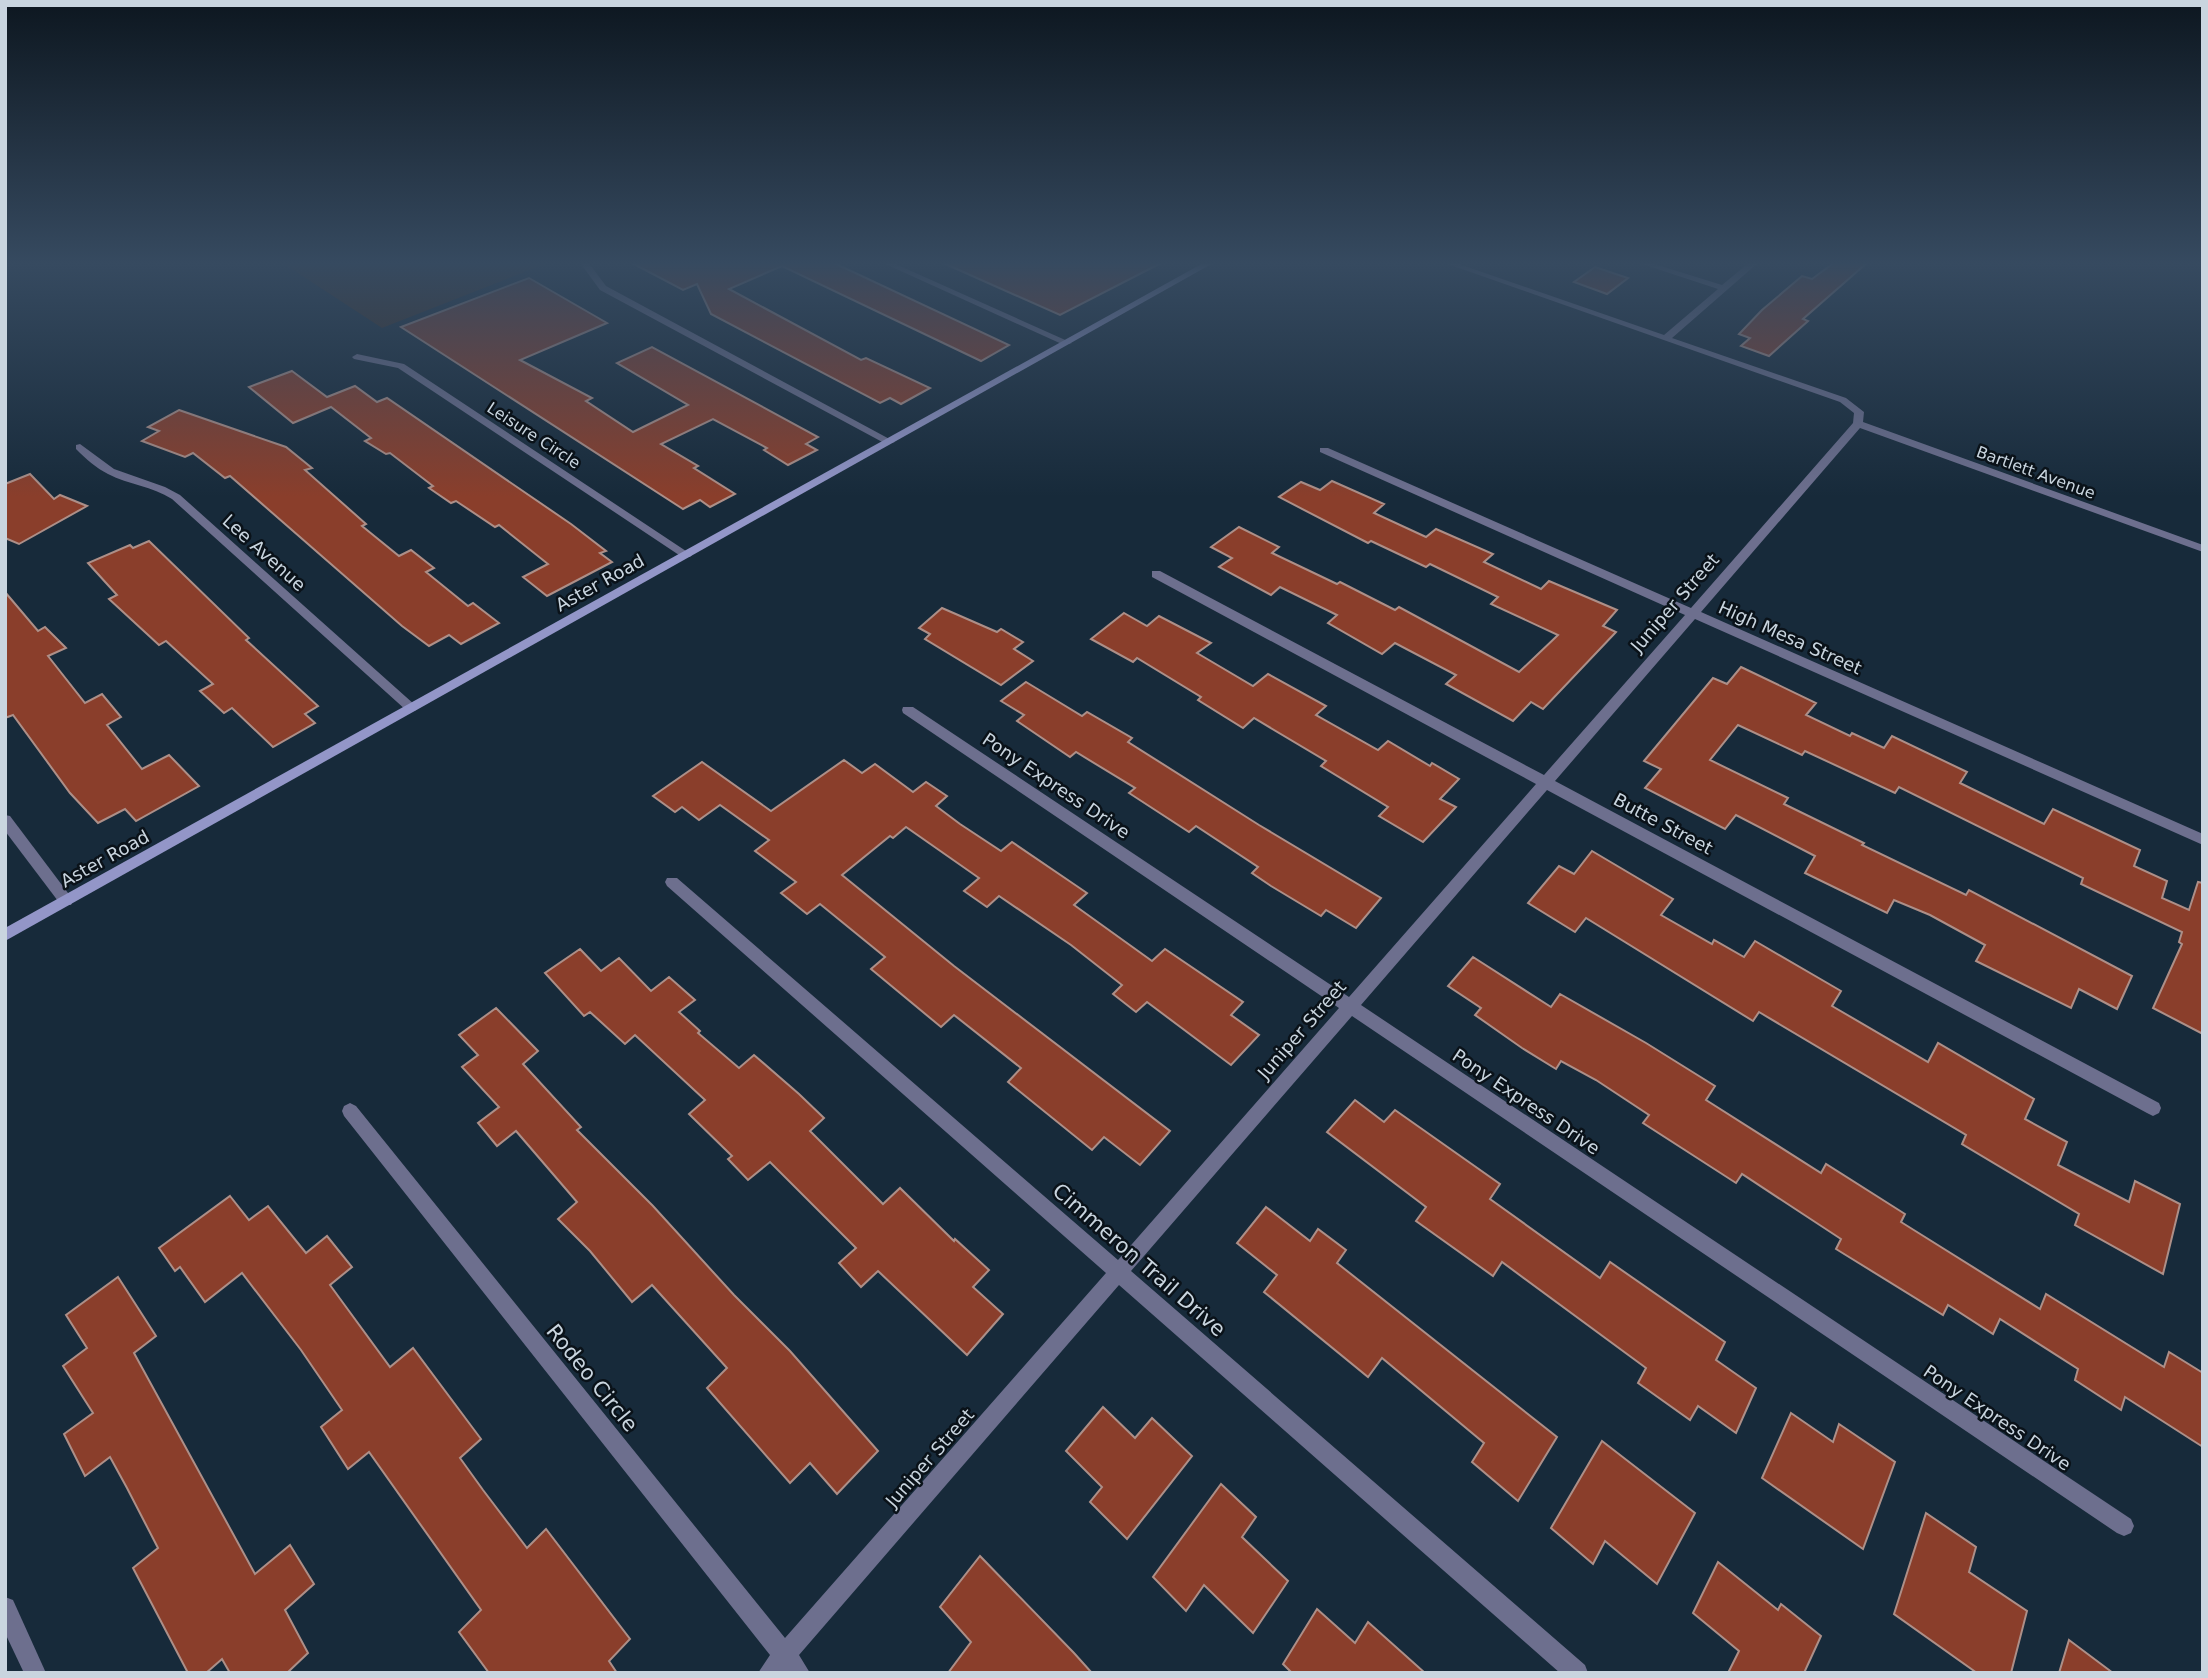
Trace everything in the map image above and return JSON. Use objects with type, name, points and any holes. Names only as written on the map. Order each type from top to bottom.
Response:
[{"type":"main road","name":"Aster Road","points":[[5,935],[1072,340]]},
{"type":"street","points":[[700,340],[890,442]]},
{"type":"street","points":[[1061,340],[1067,343]]},
{"type":"street","name":"Bartlett Avenue","points":[[1674,340],[1843,400],[1859,418],[2203,549]]},
{"type":"street","name":"Leisure Circle","points":[[357,357],[401,366],[686,555]]},
{"type":"street","name":"Juniper Street","points":[[769,1673],[1859,418]]},
{"type":"street","name":"Lee Avenue","points":[[80,447],[99,465],[115,474],[165,489],[176,497],[411,708]]},
{"type":"street","name":"High Mesa Street","points":[[1324,450],[2203,840]]},
{"type":"street","name":"Butte Street","points":[[1156,574],[2152,1108]]},
{"type":"street","name":"Pony Express Drive","points":[[908,710],[2124,1526]]},
{"type":"street","points":[[5,820],[66,901]]},
{"type":"street","name":"Cimmeron Trail Drive","points":[[672,882],[1577,1673]]},
{"type":"street","name":"Rodeo Circle","points":[[350,1111],[799,1673]]},
{"type":"street","points":[[5,1608],[36,1673]]},
{"type":"building","points":[[422,340],[566,340],[520,360],[592,398],[586,401],[633,432],[688,405],[617,363],[652,347],[818,437],[806,444],[817,450],[788,465],[764,450],[767,448],[713,419],[661,444],[698,466],[694,468],[735,494],[710,507],[700,500],[683,509]]},
{"type":"building","points":[[761,340],[824,340],[861,360],[866,358],[930,388],[901,404],[890,398],[880,403]]},
{"type":"building","points":[[938,340],[999,340],[1009,345],[981,361]]},
{"type":"building","points":[[1747,340],[1786,340],[1769,356],[1741,346]]},
{"type":"building","points":[[292,371],[327,397],[355,386],[377,402],[387,398],[571,524],[606,551],[600,553],[612,562],[547,596],[523,577],[548,564],[499,525],[495,527],[456,501],[451,503],[429,488],[433,486],[390,453],[386,454],[365,441],[371,438],[331,407],[293,423],[249,387]]},
{"type":"building","points":[[179,410],[286,447],[312,468],[305,470],[366,524],[362,526],[399,556],[411,550],[434,568],[426,572],[468,606],[473,603],[499,623],[461,644],[449,635],[429,646],[402,626],[230,476],[225,478],[193,453],[185,457],[142,441],[159,431],[148,427]]},
{"type":"building","points":[[30,474],[54,499],[60,495],[87,506],[19,544],[5,538],[5,484]]},
{"type":"building","points":[[1332,481],[1384,504],[1374,513],[1426,537],[1436,529],[1493,554],[1484,562],[1541,589],[1549,581],[1617,610],[1603,626],[1616,632],[1543,709],[1531,702],[1513,721],[1446,684],[1456,675],[1395,643],[1382,654],[1328,623],[1337,615],[1280,587],[1271,595],[1219,567],[1232,558],[1211,547],[1239,527],[1279,547],[1272,553],[1337,584],[1340,582],[1395,610],[1399,607],[1519,672],[1558,635],[1491,604],[1498,597],[1430,564],[1426,567],[1371,541],[1368,543],[1279,497],[1301,482],[1320,490]]},
{"type":"building","points":[[149,541],[249,638],[246,640],[318,706],[305,714],[315,723],[273,747],[232,708],[224,713],[200,691],[213,684],[166,641],[159,645],[109,599],[117,595],[88,563],[130,545],[133,548]]},
{"type":"building","points":[[5,592],[38,631],[45,627],[66,648],[48,656],[85,703],[102,694],[121,717],[107,725],[142,769],[169,755],[199,786],[136,821],[125,809],[98,823],[70,793],[13,715],[5,718]]},
{"type":"building","points":[[942,608],[997,632],[1001,629],[1023,642],[1014,649],[1033,661],[1001,685],[925,639],[930,634],[919,628]]},
{"type":"building","points":[[1124,613],[1147,626],[1159,616],[1211,643],[1197,653],[1253,686],[1268,674],[1326,706],[1316,715],[1378,750],[1388,741],[1430,766],[1432,763],[1459,779],[1440,799],[1456,807],[1423,842],[1379,816],[1388,807],[1321,766],[1326,761],[1254,718],[1243,728],[1198,700],[1201,697],[1137,658],[1133,662],[1091,639]]},
{"type":"building","points":[[1741,667],[1816,703],[1806,715],[1850,736],[1852,733],[1884,748],[1892,736],[1967,772],[1960,783],[2044,824],[2053,809],[2140,850],[2134,866],[2167,881],[2162,898],[2189,910],[2198,882],[2203,883],[2203,1034],[2153,1008],[2182,944],[2179,942],[2182,932],[2081,884],[2083,878],[1899,787],[1895,793],[1805,751],[1802,755],[1738,725],[1710,760],[1788,798],[1784,804],[1864,843],[1862,845],[1966,895],[1969,890],[2132,976],[2117,1009],[2079,989],[2071,1008],[1976,961],[1985,945],[1930,915],[1894,900],[1887,913],[1805,873],[1815,856],[1736,815],[1725,829],[1645,788],[1661,769],[1644,761],[1713,678],[1727,684]]},
{"type":"building","points":[[1026,682],[1082,716],[1087,712],[1132,738],[1128,742],[1381,898],[1356,928],[1326,910],[1321,916],[1271,886],[1252,873],[1258,867],[1196,826],[1189,832],[1129,793],[1135,788],[1076,752],[1070,757],[1017,721],[1024,715],[1001,701]]},
{"type":"building","points":[[844,760],[862,773],[875,764],[913,792],[926,782],[947,796],[936,806],[960,824],[1001,851],[1012,842],[1087,893],[1074,905],[1152,961],[1165,949],[1243,1002],[1231,1015],[1259,1035],[1231,1065],[1147,1002],[1136,1012],[1113,994],[1122,985],[1071,945],[999,896],[987,907],[964,891],[979,878],[906,827],[893,838],[890,836],[842,875],[954,966],[1170,1131],[1140,1165],[1104,1137],[1092,1150],[1008,1082],[1021,1068],[954,1015],[941,1027],[871,969],[885,957],[820,904],[807,914],[781,893],[796,882],[755,851],[769,840],[720,805],[699,820],[682,807],[675,812],[653,796],[702,762],[771,811]]},
{"type":"building","points":[[1592,851],[1673,899],[1661,915],[1712,944],[1714,940],[1744,957],[1755,941],[1841,991],[1832,1006],[1928,1062],[1938,1043],[2034,1099],[2025,1119],[2067,1142],[2058,1165],[2129,1202],[2135,1181],[2180,1204],[2163,1274],[2075,1225],[2079,1214],[1962,1144],[1966,1135],[1759,1012],[1753,1021],[1586,918],[1575,932],[1528,903],[1559,866],[1574,874]]},
{"type":"building","points":[[580,949],[601,971],[619,958],[651,991],[669,977],[695,1000],[679,1012],[700,1031],[698,1033],[739,1068],[754,1055],[799,1094],[824,1118],[810,1131],[883,1204],[900,1188],[954,1241],[955,1239],[989,1270],[973,1287],[1003,1314],[967,1355],[878,1271],[861,1287],[839,1263],[856,1248],[770,1162],[748,1180],[728,1159],[732,1156],[689,1114],[705,1100],[635,1035],[625,1044],[590,1012],[584,1016],[545,973]]},
{"type":"building","points":[[1473,957],[1551,1007],[1560,994],[1646,1043],[1715,1086],[1706,1100],[1821,1173],[1826,1164],[1905,1214],[1901,1222],[2040,1309],[2046,1294],[2164,1367],[2169,1352],[2203,1373],[2203,1447],[2125,1397],[2121,1410],[2075,1380],[2078,1369],[2000,1319],[1993,1334],[1948,1305],[1943,1315],[1836,1249],[1841,1239],[1742,1174],[1736,1183],[1643,1123],[1649,1115],[1596,1080],[1561,1061],[1556,1069],[1522,1048],[1475,1015],[1481,1008],[1448,986]]},
{"type":"building","points":[[496,1008],[538,1051],[523,1064],[581,1127],[577,1130],[790,1351],[878,1451],[837,1494],[810,1463],[790,1483],[707,1388],[727,1368],[652,1285],[632,1302],[590,1251],[558,1219],[577,1202],[516,1131],[497,1146],[478,1123],[499,1107],[462,1067],[478,1055],[459,1035]]},
{"type":"building","points":[[1355,1100],[1384,1122],[1395,1110],[1500,1184],[1490,1199],[1600,1278],[1610,1262],[1725,1342],[1716,1360],[1756,1388],[1736,1433],[1698,1406],[1690,1420],[1638,1383],[1646,1368],[1502,1262],[1493,1276],[1416,1221],[1426,1207],[1327,1132]]},
{"type":"building","points":[[230,1196],[249,1220],[268,1206],[306,1253],[327,1236],[352,1267],[330,1285],[390,1367],[413,1348],[481,1439],[460,1458],[483,1490],[527,1548],[546,1529],[630,1639],[609,1661],[617,1673],[489,1673],[459,1632],[481,1610],[369,1452],[348,1469],[321,1427],[342,1410],[301,1350],[242,1273],[205,1302],[180,1267],[175,1271],[159,1248]]},
{"type":"building","points":[[1266,1207],[1310,1241],[1318,1229],[1346,1250],[1337,1263],[1557,1437],[1518,1501],[1472,1462],[1484,1443],[1382,1358],[1368,1377],[1264,1292],[1277,1275],[1237,1243]]},
{"type":"building","points":[[118,1277],[156,1336],[134,1353],[255,1574],[290,1545],[314,1584],[285,1610],[308,1653],[287,1673],[230,1673],[222,1659],[206,1673],[188,1673],[133,1568],[158,1548],[127,1488],[110,1457],[85,1476],[64,1434],[93,1413],[63,1366],[87,1348],[66,1315]]},
{"type":"building","points":[[1103,1407],[1135,1438],[1152,1418],[1192,1456],[1127,1539],[1090,1502],[1102,1487],[1066,1451]]},
{"type":"building","points":[[1791,1413],[1833,1442],[1839,1424],[1895,1462],[1863,1549],[1762,1478]]},
{"type":"building","points":[[1602,1441],[1695,1513],[1657,1584],[1605,1541],[1593,1564],[1551,1528]]},
{"type":"building","points":[[1221,1484],[1256,1517],[1242,1537],[1288,1581],[1253,1633],[1204,1585],[1186,1611],[1153,1577]]},
{"type":"building","points":[[1926,1513],[1976,1547],[1969,1572],[2027,1611],[2011,1673],[1977,1673],[1894,1614]]},
{"type":"building","points":[[980,1556],[1092,1673],[948,1673],[971,1642],[940,1607]]},
{"type":"building","points":[[1718,1562],[1778,1610],[1781,1604],[1821,1636],[1804,1673],[1728,1673],[1739,1651],[1693,1613]]},
{"type":"building","points":[[1317,1609],[1355,1643],[1368,1622],[1425,1673],[1292,1673],[1283,1664]]},
{"type":"building","points":[[2069,1640],[2113,1673],[2059,1673]]}]
